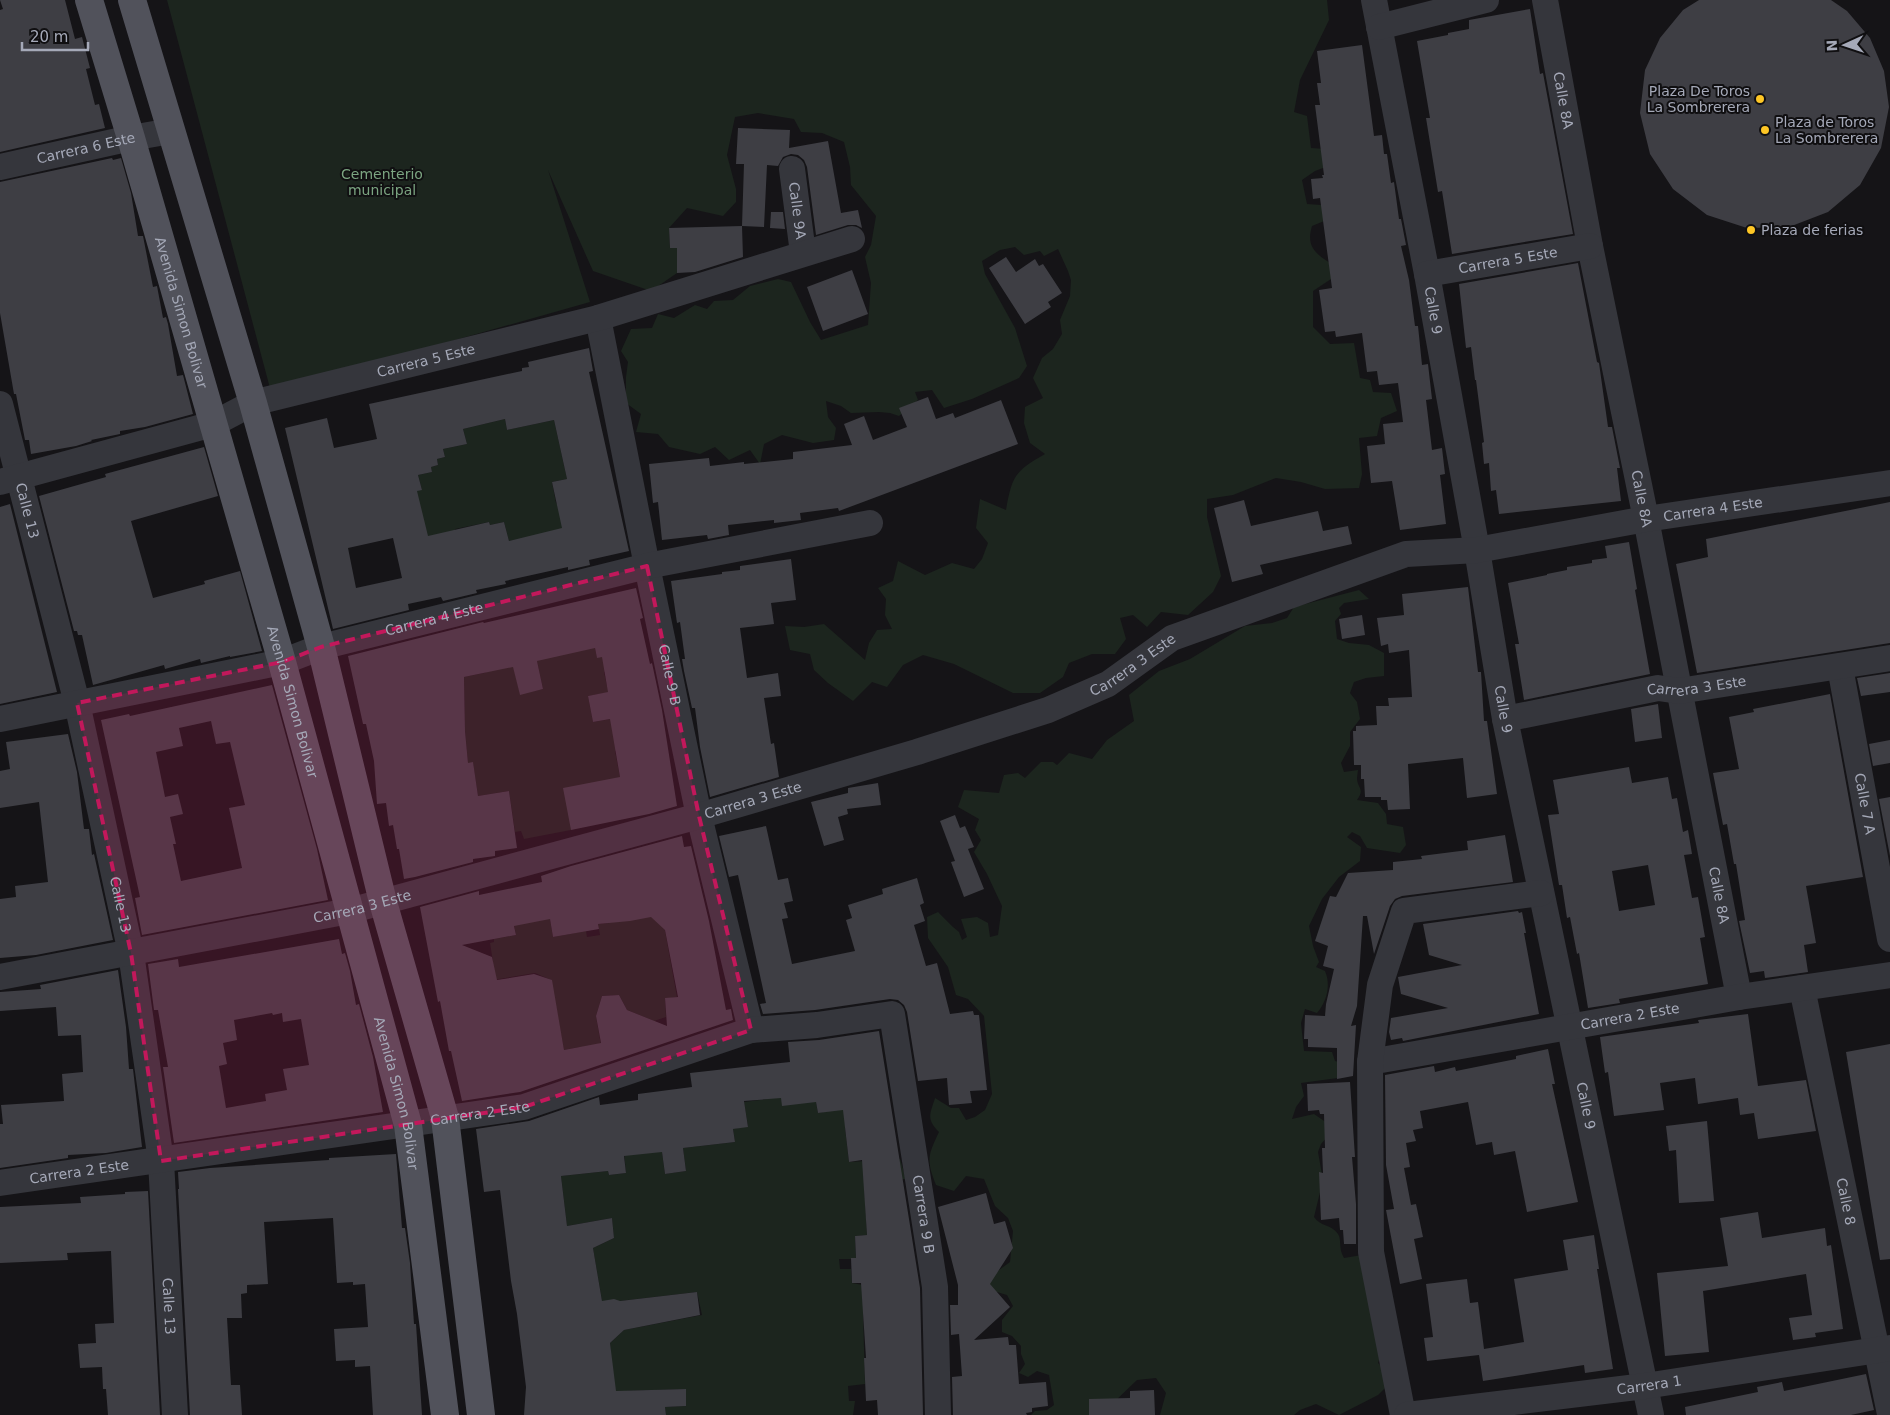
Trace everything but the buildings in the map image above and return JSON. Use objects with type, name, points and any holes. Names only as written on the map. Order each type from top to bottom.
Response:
[{"type":"main road","name":"Avenida Simon Bolivar","points":[[88,0],[131,138],[282,662],[408,1125],[445,1415]]},
{"type":"main road","points":[[132,0],[253,403],[321,647],[383,902],[445,1118],[481,1415]]},
{"type":"street","name":"Calle 9","points":[[1374,0],[1427,274],[1477,550],[1505,719],[1651,1415]]},
{"type":"street","points":[[1379,27],[1486,0]]},
{"type":"street","name":"Calle 8A","points":[[1545,0],[1590,246],[1646,519],[1739,997]]},
{"type":"street","name":"Carrera 6 Este","points":[[0,167],[131,138],[171,132]]},
{"type":"street","name":"Calle 9A","points":[[792,169],[803,253]]},
{"type":"street","name":"Carrera 5 Este","points":[[10,479],[213,424],[253,403],[598,318],[852,239]]},
{"type":"street","name":"Carrera 5 Este","points":[[1427,274],[1590,246]]},
{"type":"street","name":"Calle 9 B","points":[[598,318],[699,816],[751,1030]]},
{"type":"street","name":"Calle 13","points":[[0,404],[10,479],[77,703],[131,953],[160,1161],[175,1415]]},
{"type":"street","name":"Carrera 4 Este","points":[[1477,550],[1646,519],[1890,483]]},
{"type":"street","name":"Carrera 4 Este","points":[[0,719],[282,662],[321,647],[647,566],[870,523]]},
{"type":"street","name":"Carrera 3 Este","points":[[0,977],[349,911],[699,816],[1048,710],[1108,684],[1172,638],[1406,554],[1477,550]]},
{"type":"street","name":"Carrera 3 Este","points":[[1505,719],[1658,688],[1679,691],[1890,658]]},
{"type":"street","name":"Calle 7 A","points":[[1840,667],[1890,939]]},
{"type":"street","points":[[1403,1415],[1371,1252],[1370,1062],[1380,986],[1404,911],[1541,893]]},
{"type":"street","name":"Carrera 2 Este","points":[[1370,1062],[1739,997],[1890,975]]},
{"type":"street","name":"Calle 8","points":[[1802,988],[1884,1349],[1890,1414]]},
{"type":"street","name":"Carrera 2 Este","points":[[0,1183],[408,1125],[524,1106],[751,1030],[818,1025],[892,1014]]},
{"type":"street","name":"Carrera 9 B","points":[[892,1014],[936,1287],[938,1415]]},
{"type":"street","name":"Carrera 1","points":[[1407,1415],[1645,1386],[1884,1349]]},
{"type":"highlighted area","points":[[647,566],[699,816],[751,1030],[524,1107],[161,1161],[131,953],[77,703],[282,662],[321,647]]},
{"type":"green space","name":"Cementerio municipal","points":[[167,0],[1327,0],[1329,20],[1300,80],[1294,112],[1307,116],[1311,148],[1325,149],[1331,165],[1315,171],[1302,180],[1307,204],[1335,206],[1334,217],[1312,226],[1310,234],[1310,240],[1315,251],[1336,267],[1331,279],[1313,291],[1313,327],[1330,344],[1354,343],[1360,378],[1370,380],[1373,392],[1391,393],[1397,411],[1381,418],[1377,436],[1359,438],[1362,474],[1359,488],[1325,489],[1301,482],[1276,478],[1233,495],[1207,499],[1207,517],[1221,576],[1213,592],[1188,615],[1161,612],[1147,627],[1133,615],[1120,618],[1126,639],[1115,654],[1092,654],[1069,663],[1063,677],[1040,693],[1013,693],[954,664],[923,655],[903,665],[887,687],[872,682],[853,701],[814,670],[810,654],[790,650],[785,626],[804,627],[824,624],[865,660],[869,643],[877,630],[892,629],[885,615],[886,599],[878,588],[893,581],[898,561],[925,575],[952,563],[974,569],[982,559],[988,543],[976,528],[980,499],[1006,510],[1010,489],[1016,476],[1027,465],[1045,454],[1030,443],[1024,423],[1025,407],[1043,398],[1033,378],[1042,358],[1053,349],[1062,334],[1060,320],[1070,296],[1071,280],[1058,249],[1044,256],[1040,251],[1024,255],[1015,247],[1000,250],[982,261],[985,274],[1015,328],[1027,366],[1019,378],[972,399],[944,408],[932,390],[915,392],[918,400],[899,416],[879,412],[851,413],[841,406],[826,401],[828,417],[836,428],[834,440],[813,443],[782,435],[764,444],[760,464],[750,450],[729,460],[715,447],[700,454],[669,447],[658,434],[636,432],[641,414],[626,403],[628,362],[621,351],[631,329],[652,328],[658,314],[674,318],[695,305],[707,309],[714,301],[733,300],[750,286],[778,279],[791,282],[810,322],[821,340],[868,325],[871,283],[865,257],[871,245],[876,216],[851,185],[850,167],[844,142],[822,133],[801,132],[794,119],[758,113],[735,117],[727,155],[736,189],[736,202],[723,216],[687,208],[669,228],[670,248],[677,248],[677,273],[651,291],[593,271],[548,170],[590,302],[271,392]]},
{"type":"green space","points":[[505,419],[507,430],[554,420],[567,479],[552,482],[556,503],[581,524],[542,535],[509,541],[504,522],[490,525],[489,522],[455,529],[457,541],[430,547],[378,465],[422,490],[418,475],[432,472],[431,467],[438,465],[437,459],[445,457],[443,449],[467,444],[463,429]]},
{"type":"green space","points":[[1359,590],[1369,599],[1344,603],[1339,608],[1341,614],[1335,621],[1337,639],[1349,643],[1369,645],[1384,653],[1384,676],[1366,678],[1354,682],[1350,693],[1357,702],[1360,719],[1350,732],[1350,746],[1341,763],[1344,772],[1358,770],[1357,779],[1361,791],[1357,800],[1378,803],[1386,814],[1387,824],[1403,827],[1406,845],[1400,853],[1367,848],[1360,836],[1352,832],[1347,837],[1361,847],[1360,861],[1339,877],[1322,899],[1309,926],[1319,962],[1316,967],[1325,971],[1328,987],[1326,998],[1317,1013],[1305,1009],[1301,1023],[1304,1051],[1332,1052],[1335,1061],[1343,1063],[1345,1077],[1301,1083],[1304,1096],[1296,1107],[1292,1119],[1314,1114],[1330,1125],[1329,1135],[1321,1144],[1318,1152],[1323,1180],[1314,1217],[1338,1234],[1344,1258],[1362,1255],[1383,1349],[1378,1363],[1386,1371],[1388,1385],[1378,1395],[1339,1415],[1316,1404],[1300,1410],[1294,1415],[1160,1415],[1166,1393],[1156,1378],[1137,1380],[1112,1404],[1114,1415],[1031,1415],[1035,1411],[1047,1410],[1054,1405],[1049,1375],[1037,1371],[1028,1377],[1019,1373],[1025,1364],[1021,1354],[1021,1346],[1012,1336],[1002,1332],[1002,1320],[1013,1306],[1007,1295],[997,1292],[973,1293],[1010,1262],[1013,1231],[1008,1218],[995,1206],[984,1179],[966,1176],[954,1191],[936,1185],[930,1163],[932,1146],[939,1132],[932,1123],[930,1116],[935,1098],[951,1108],[959,1108],[966,1120],[975,1117],[985,1110],[992,1094],[984,1016],[968,999],[956,995],[948,967],[928,938],[927,917],[938,912],[959,932],[962,940],[967,937],[961,919],[977,917],[988,923],[990,937],[998,935],[1002,906],[974,852],[981,840],[975,830],[979,819],[958,807],[964,790],[999,793],[1004,775],[1018,773],[1025,778],[1041,762],[1053,762],[1057,765],[1069,753],[1092,759],[1107,740],[1134,721],[1129,695],[1159,671],[1190,659],[1245,626],[1272,623],[1287,618],[1294,607]]},
{"type":"green space","points":[[592,636],[597,657],[646,647],[649,664],[604,672],[607,686],[623,690],[588,696],[593,722],[622,717],[624,749],[615,751],[620,777],[571,830],[524,839],[521,831],[515,832],[509,791],[478,796],[473,763],[468,763],[465,731],[464,677],[484,673],[512,660],[520,694],[543,689],[537,661]]},
{"type":"green space","points":[[631,898],[638,919],[662,914],[677,997],[665,999],[666,1017],[654,1021],[627,1010],[619,995],[602,996],[596,1016],[602,1051],[582,1055],[580,1047],[564,1050],[551,980],[535,973],[469,984],[493,962],[490,943],[494,942],[494,939],[516,935],[511,909],[550,919],[553,937],[586,931],[587,937],[600,935],[598,924],[609,923],[606,905]]},
{"type":"green space","points":[[766,1089],[816,1102],[818,1113],[867,1104],[869,1124],[845,1128],[849,1162],[900,1159],[906,1179],[864,1181],[867,1235],[855,1236],[856,1259],[839,1259],[840,1269],[851,1269],[852,1283],[873,1287],[863,1311],[865,1384],[848,1386],[849,1401],[855,1401],[853,1415],[666,1415],[665,1407],[686,1406],[686,1389],[596,1392],[612,1378],[610,1343],[624,1330],[702,1315],[697,1292],[620,1301],[602,1301],[593,1248],[614,1238],[612,1218],[567,1226],[561,1176],[608,1171],[609,1175],[626,1173],[624,1151],[662,1152],[665,1174],[686,1171],[683,1148],[735,1142],[733,1129],[748,1126],[744,1102],[767,1099]]},
{"type":"place","name":"Plaza De Toros La Sombrerera","points":[[1760,99]]},
{"type":"place","name":"Plaza de Toros La Sombrerera","points":[[1765,130]]},
{"type":"place","name":"Plaza de ferias","points":[[1751,230]]}]
